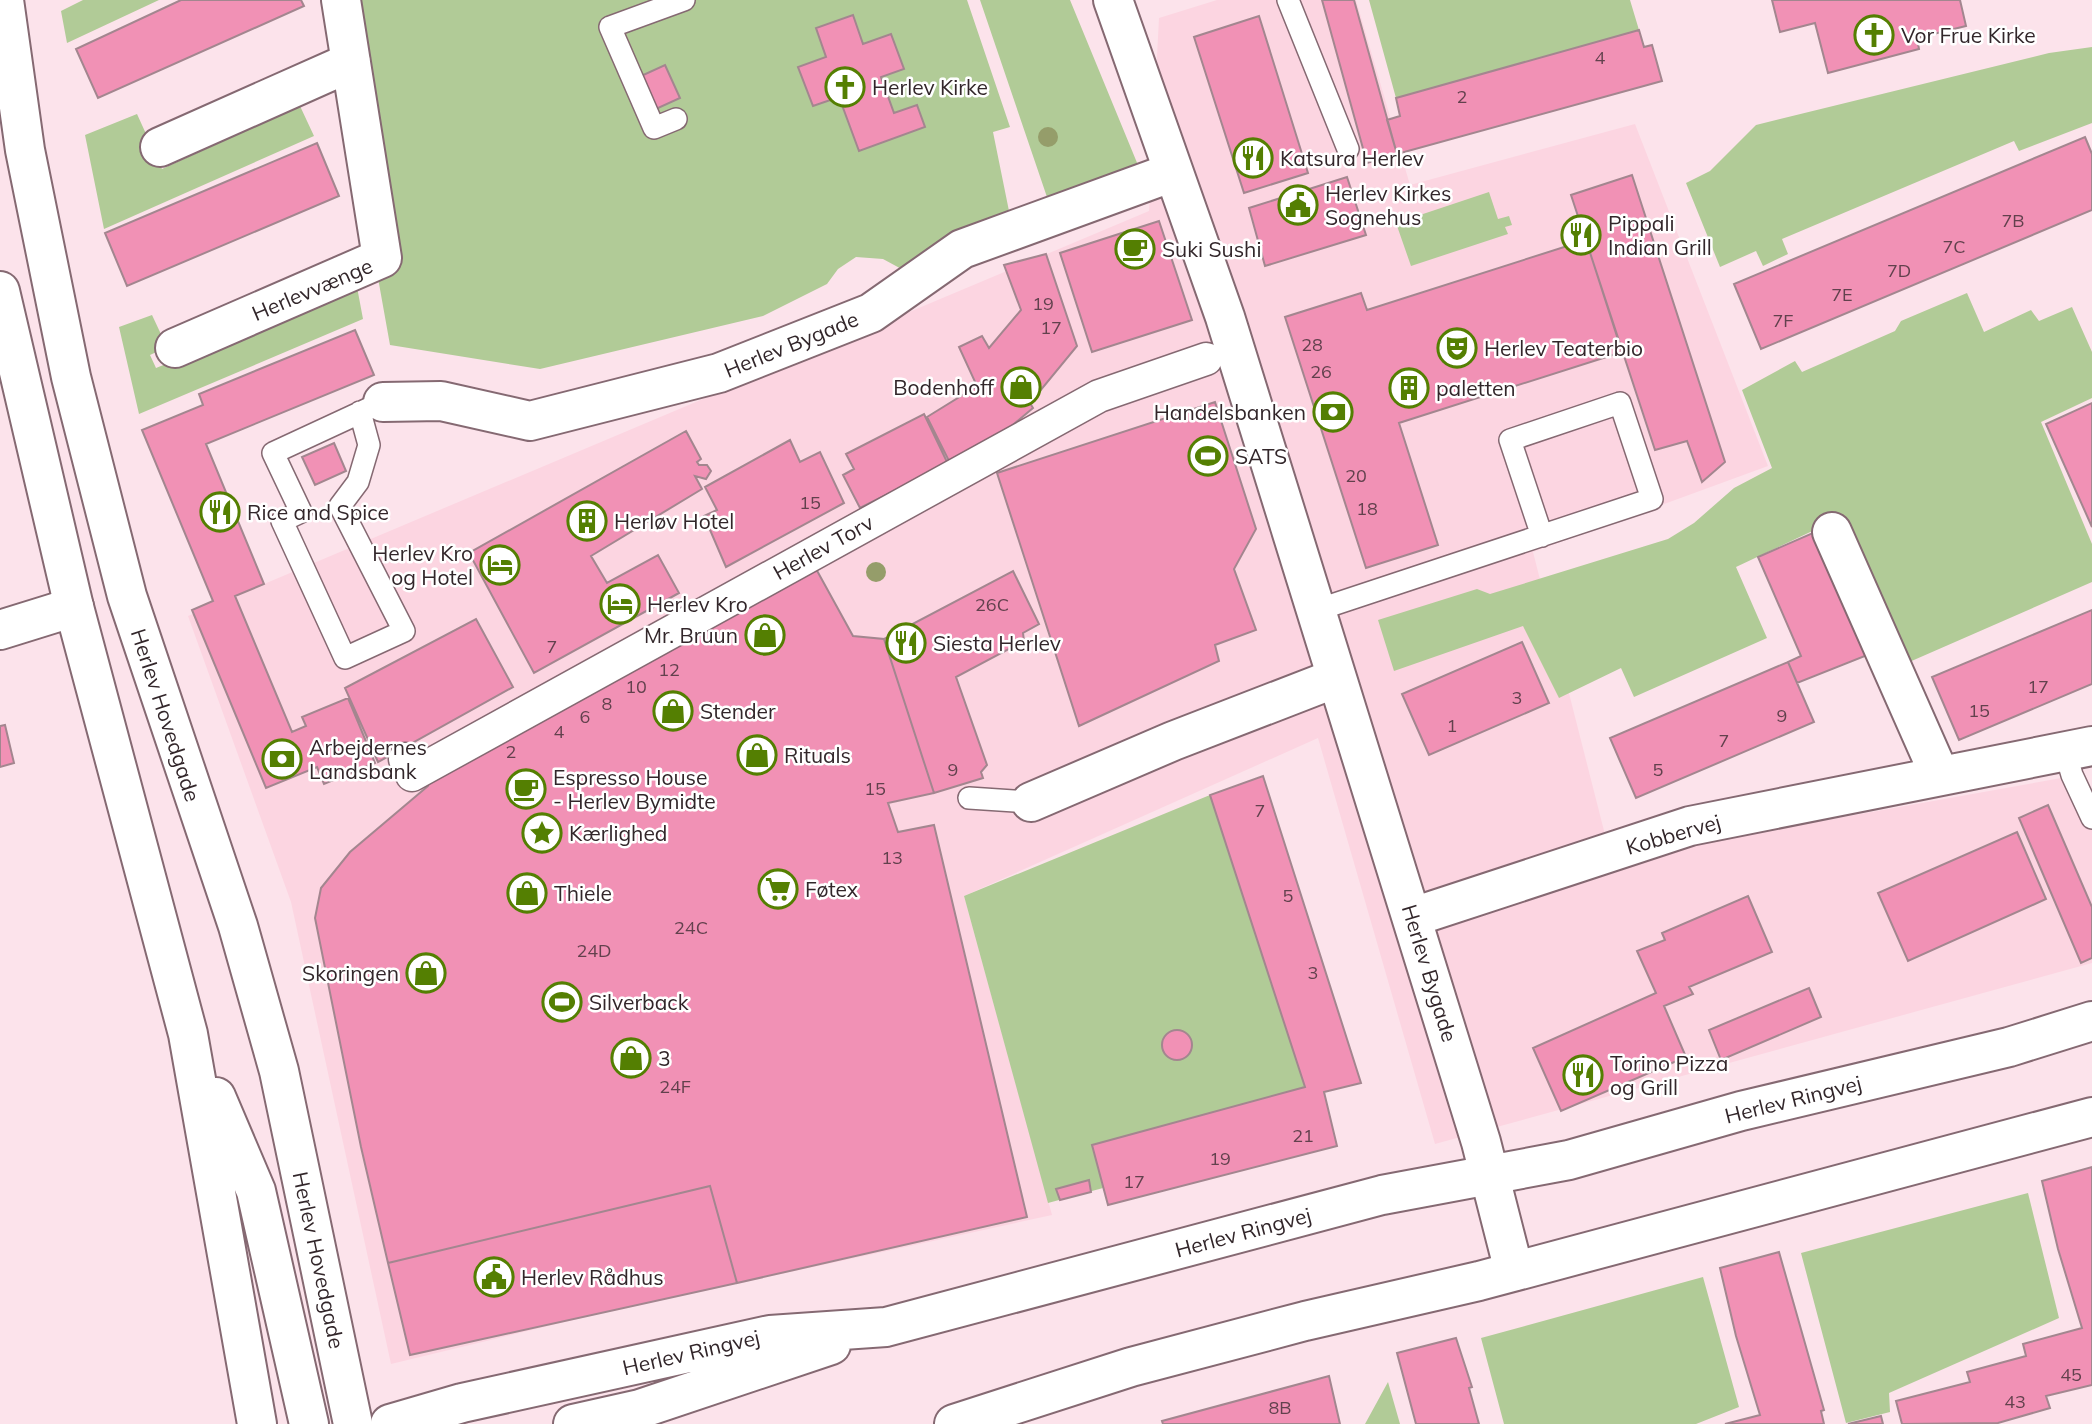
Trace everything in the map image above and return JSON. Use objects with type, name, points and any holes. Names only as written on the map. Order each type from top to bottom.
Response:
[{"type":"main road","name":"Herlev Hovedgade","points":[[4,0],[25,150],[71,377],[127,596],[238,926],[279,1071],[353,1424]]},
{"type":"main road","name":"Herlevvænge","points":[[175,348],[382,258],[341,0]]},
{"type":"main road","name":"Herlev Bygade","points":[[1113,0],[1225,317],[1314,611],[1413,917],[1490,1177],[1514,1271]]},
{"type":"main road","points":[[160,147],[351,62]]},
{"type":"main road","name":"Herlev Bygade","points":[[372,407],[441,401],[530,421],[719,373],[871,313],[961,249],[1173,172]]},
{"type":"main road","points":[[0,291],[74,607],[188,1034],[257,1424]]},
{"type":"main road","points":[[1832,532],[1940,776]]},
{"type":"main road","points":[[0,631],[74,607]]},
{"type":"main road","points":[[1031,802],[1173,741],[1336,678]]},
{"type":"main road","name":"Kobbervej","points":[[1413,917],[1690,826],[2079,749]]},
{"type":"main road","name":"Herlev Ringvej","points":[[390,1424],[462,1403],[770,1335],[886,1327],[1382,1195],[1490,1177],[1569,1160],[1741,1111],[2009,1047],[2092,1021]]},
{"type":"main road","points":[[188,1034],[256,1191],[309,1424]]},
{"type":"main road","points":[[954,1424],[1131,1367],[1514,1271],[2092,1117]]},
{"type":"main road","points":[[573,1424],[640,1409],[886,1327]]},
{"type":"street","name":"Herlev Torv","points":[[409,767],[1100,396],[1206,359]]},
{"type":"lane","points":[[676,119],[654,128],[610,27],[684,0]]},
{"type":"lane","points":[[1288,0],[1348,149]]},
{"type":"lane","points":[[1314,611],[1542,536],[1653,499],[1620,403],[1510,440],[1542,536]]},
{"type":"lane","points":[[372,407],[369,445],[358,482],[340,506],[404,631],[345,658],[282,521],[301,512],[273,453],[372,407]]},
{"type":"lane","points":[[2079,749],[2072,775],[2092,818]]},
{"type":"lane","points":[[969,798],[1031,802]]},
{"type":"shaded area","points":[[1217,0],[1356,0],[1410,185],[1635,124],[1768,466],[1533,552],[1614,870],[1716,840],[2067,777],[2092,827],[2092,963],[1435,1144],[1318,738],[964,896],[1052,1215],[598,1314],[391,1364],[291,902],[188,616],[1149,211],[1159,18]]},
{"type":"green space","points":[[83,0],[159,0],[67,43],[61,11]]},
{"type":"green space","points":[[359,0],[967,0],[1010,127],[993,132],[1009,211],[907,272],[883,259],[856,257],[838,269],[827,284],[763,316],[540,369],[390,345],[378,278],[400,266]]},
{"type":"green space","points":[[980,0],[1070,0],[1140,170],[1048,200]]},
{"type":"green space","points":[[1369,0],[1630,0],[1639,30],[1396,98]]},
{"type":"green space","points":[[2092,47],[2092,123],[2019,151],[2014,141],[1782,239],[1788,254],[1763,266],[1756,251],[1720,267],[1686,183],[1710,171],[1756,125],[2049,53]]},
{"type":"green space","points":[[300,106],[314,136],[104,229],[85,135],[137,114],[162,169]]},
{"type":"green space","points":[[1489,192],[1498,219],[1509,216],[1512,225],[1505,227],[1508,234],[1411,266],[1396,223]]},
{"type":"green space","points":[[357,287],[363,319],[139,414],[119,327],[152,315],[167,347],[150,355],[156,368]]},
{"type":"green space","points":[[1967,293],[1984,332],[2031,310],[2039,321],[2072,307],[2092,352],[2092,398],[2041,422],[2092,544],[2092,582],[1907,663],[1842,517],[1736,567],[1767,638],[1634,697],[1621,668],[1559,698],[1523,626],[1394,671],[1378,620],[1477,589],[1490,594],[1668,539],[1694,523],[1734,488],[1772,468],[1742,390],[1795,361],[1802,372],[1895,331],[1901,321]]},
{"type":"green space","points":[[1210,795],[1305,1087],[1092,1145],[1103,1188],[1048,1203],[964,896]]},
{"type":"green space","points":[[2028,1193],[2059,1318],[1889,1393],[1890,1412],[1846,1423],[1801,1253]]},
{"type":"green space","points":[[1703,1277],[1739,1407],[1696,1424],[1504,1424],[1481,1338]]},
{"type":"green space","points":[[1388,1382],[1400,1424],[1365,1424]]},
{"type":"building","points":[[181,0],[301,0],[304,6],[98,98],[76,49]]},
{"type":"building","points":[[1322,0],[1354,0],[1397,154],[1367,163]]},
{"type":"building","name":"Vor Frue Kirke","points":[[1772,0],[1960,0],[1966,26],[1917,38],[1919,49],[1828,73],[1815,23],[1780,32]]},
{"type":"building","name":"Herlev Kirke","points":[[853,15],[863,44],[891,34],[904,69],[881,77],[894,113],[917,105],[925,127],[859,151],[839,97],[813,106],[798,67],[826,57],[816,28]]},
{"type":"building","points":[[1259,16],[1308,173],[1244,193],[1194,37]]},
{"type":"building","points":[[1639,30],[1644,47],[1652,45],[1662,81],[1397,154],[1387,120],[1400,116],[1396,98]]},
{"type":"building","points":[[665,65],[680,98],[656,109],[641,76]]},
{"type":"building","points":[[2085,137],[2092,154],[2092,210],[1761,349],[1734,284]]},
{"type":"building","points":[[317,143],[339,196],[127,286],[105,233]]},
{"type":"building","points":[[1632,175],[1725,462],[1702,482],[1687,441],[1655,450],[1571,195]]},
{"type":"building","points":[[1347,177],[1366,235],[1265,266],[1249,208]]},
{"type":"building","points":[[1159,221],[1192,320],[1092,352],[1060,253]]},
{"type":"building","name":"paletten","points":[[1586,240],[1622,352],[1399,423],[1438,545],[1366,568],[1285,317],[1361,293],[1367,310]]},
{"type":"building","points":[[1046,254],[1077,346],[1030,403],[1033,408],[1002,434],[949,461],[927,417],[977,386],[959,347],[982,336],[989,348],[1021,310],[1004,265]]},
{"type":"building","points":[[355,330],[374,375],[206,444],[264,584],[235,596],[292,732],[306,726],[302,717],[348,698],[375,763],[324,784],[317,767],[266,788],[192,610],[213,601],[142,430],[203,405],[199,394]]},
{"type":"building","points":[[1215,402],[1256,529],[1234,569],[1256,630],[1215,645],[1219,661],[1079,726],[997,473]]},
{"type":"building","points":[[2092,403],[2092,527],[2046,424]]},
{"type":"building","points":[[924,414],[948,464],[860,508],[843,475],[854,469],[846,454]]},
{"type":"building","name":"Herløv Hotel","points":[[686,431],[701,459],[697,462],[699,465],[707,465],[711,471],[706,479],[695,476],[702,489],[591,556],[607,583],[658,555],[679,593],[534,673],[469,553]]},
{"type":"building","points":[[790,440],[800,462],[820,452],[844,503],[726,567],[704,516],[717,510],[705,487]]},
{"type":"building","points":[[334,443],[346,471],[315,485],[302,457]]},
{"type":"building","points":[[1822,529],[1875,652],[1797,683],[1788,662],[1801,656],[1758,557]]},
{"type":"building","points":[[815,567],[853,636],[884,639],[934,793],[888,803],[898,832],[934,825],[1027,1217],[737,1283],[710,1186],[388,1263],[361,1147],[315,918],[321,888],[350,852],[428,786],[431,771]]},
{"type":"building","points":[[1013,571],[1039,624],[1023,633],[1024,641],[956,677],[987,765],[981,772],[983,778],[934,793],[884,639]]},
{"type":"building","points":[[2092,610],[2092,684],[1959,740],[1932,677]]},
{"type":"building","points":[[476,619],[513,687],[378,762],[345,688]]},
{"type":"building","points":[[1522,642],[1549,703],[1429,755],[1402,694]]},
{"type":"building","points":[[1788,662],[1814,722],[1636,798],[1610,738]]},
{"type":"building","points":[[5,725],[14,763],[0,767],[0,726]]},
{"type":"building","points":[[1263,776],[1361,1083],[1324,1092],[1337,1146],[1108,1205],[1092,1145],[1305,1087],[1210,795]]},
{"type":"building","points":[[2048,805],[2092,907],[2092,958],[2081,963],[2019,818]]},
{"type":"building","points":[[2017,832],[2046,899],[1908,961],[1878,893]]},
{"type":"building","points":[[1748,896],[1772,952],[1689,987],[1693,994],[1664,1006],[1686,1057],[1561,1111],[1533,1048],[1656,993],[1637,951],[1665,940],[1662,933]]},
{"type":"building","points":[[1809,988],[1821,1017],[1721,1060],[1709,1030]]},
{"type":"building","points":[[1177,1030],[1188,1034],[1192,1045],[1188,1056],[1177,1060],[1166,1056],[1162,1045],[1166,1034]]},
{"type":"building","points":[[2092,1167],[2092,1385],[2046,1396],[2050,1408],[1998,1423],[1902,1424],[1896,1401],[1970,1382],[1967,1372],[2026,1356],[2023,1344],[2082,1328],[2058,1249],[2042,1181]]},
{"type":"building","points":[[1089,1180],[1091,1192],[1060,1200],[1056,1189]]},
{"type":"building","points":[[710,1186],[737,1283],[410,1355],[388,1263]]},
{"type":"building","points":[[1779,1252],[1824,1410],[1821,1411],[1824,1424],[1725,1424],[1760,1415],[1736,1336],[1720,1268]]},
{"type":"building","points":[[1456,1338],[1472,1387],[1469,1388],[1479,1424],[1416,1424],[1397,1353]]},
{"type":"building","points":[[1329,1376],[1340,1424],[1163,1424],[1162,1421]]},
{"type":"building","points":[[1881,1416],[1883,1424],[1848,1424]]},
{"type":"place","name":"Vor Frue Kirke","points":[[1874,35]]},
{"type":"place","name":"Herlev Kirke","points":[[845,87]]},
{"type":"place","name":"Katsura Herlev","points":[[1253,158]]},
{"type":"place","name":"Herlev Kirkes Sognehus","points":[[1298,205]]},
{"type":"place","name":"Pippali Indian Grill","points":[[1581,235]]},
{"type":"place","name":"Suki Sushi","points":[[1135,249]]},
{"type":"place","name":"Herlev Teaterbio","points":[[1457,348]]},
{"type":"place","name":"Bodenhoff","points":[[1021,387]]},
{"type":"place","name":"paletten","points":[[1409,388]]},
{"type":"place","name":"Handelsbanken","points":[[1333,412]]},
{"type":"place","name":"SATS","points":[[1208,456]]},
{"type":"place","name":"Rice and Spice","points":[[220,512]]},
{"type":"place","name":"Herløv Hotel","points":[[587,521]]},
{"type":"place","name":"Herlev Kro og Hotel","points":[[500,565]]},
{"type":"place","name":"Herlev Kro","points":[[620,604]]},
{"type":"place","name":"Mr. Bruun","points":[[765,635]]},
{"type":"place","name":"Siesta Herlev","points":[[906,643]]},
{"type":"place","name":"Stender","points":[[673,711]]},
{"type":"place","name":"Rituals","points":[[757,755]]},
{"type":"place","name":"Arbejdernes Landsbank","points":[[282,759]]},
{"type":"place","name":"Espresso House - Herlev Bymidte","points":[[526,789]]},
{"type":"place","name":"Kærlighed","points":[[542,833]]},
{"type":"place","name":"Føtex","points":[[778,889]]},
{"type":"place","name":"Thiele","points":[[527,893]]},
{"type":"place","name":"Skoringen","points":[[426,973]]},
{"type":"place","name":"Silverback","points":[[562,1002]]},
{"type":"place","name":"3","points":[[631,1058]]},
{"type":"place","name":"Torino Pizza og Grill","points":[[1583,1075]]},
{"type":"place","name":"Herlev Rådhus","points":[[494,1277]]}]
